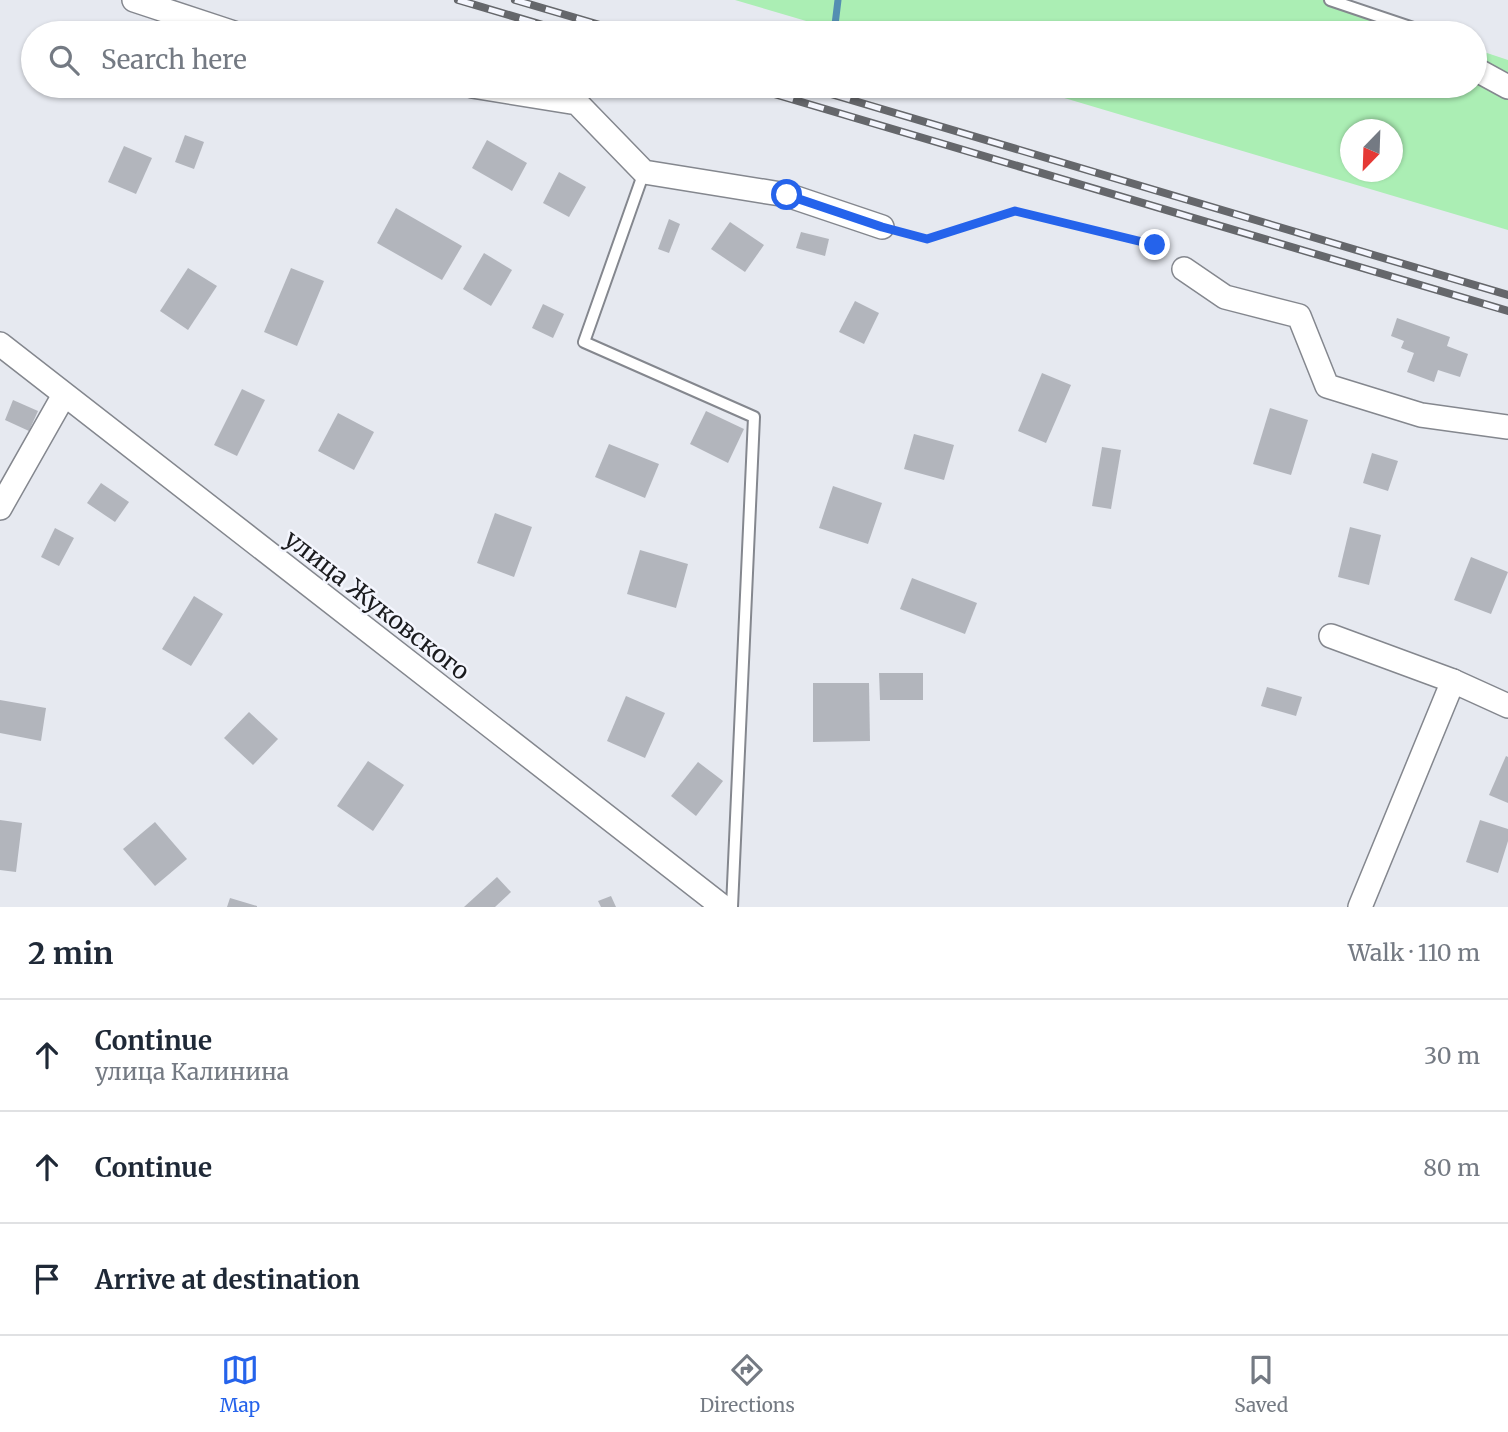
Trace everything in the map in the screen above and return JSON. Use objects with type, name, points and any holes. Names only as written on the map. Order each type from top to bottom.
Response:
[{"type":"street","points":[[134,0],[198,21]]},
{"type":"street","points":[[1487,76],[1508,87]]},
{"type":"street","points":[[546,98],[577,103],[644,172],[787,195],[882,227]]},
{"type":"street","points":[[1184,268],[1225,297],[1299,316],[1327,386],[1421,415],[1508,426]]},
{"type":"street","name":"улица Жуковского","points":[[0,344],[723,907]]},
{"type":"street","points":[[0,508],[64,394]]},
{"type":"street","points":[[1331,636],[1453,681],[1508,706]]},
{"type":"street","points":[[1360,907],[1453,681]]},
{"type":"lane","points":[[1329,0],[1392,21]]},
{"type":"lane","points":[[644,172],[584,342],[754,417],[732,907]]},
{"type":"path","points":[[882,227],[927,239],[1015,211],[1155,245],[1184,268]]},
{"type":"green space","points":[[735,0],[1329,0],[1392,21],[806,21]]},
{"type":"green space","points":[[1487,53],[1508,60],[1508,230],[1347,182],[1403,182],[1403,119],[1340,119],[1340,180],[1064,98],[1487,98]]},
{"type":"building","points":[[185,135],[204,142],[194,169],[175,162]]},
{"type":"building","points":[[487,140],[527,163],[512,191],[472,168]]},
{"type":"building","points":[[124,146],[152,158],[136,194],[108,182]]},
{"type":"building","points":[[559,172],[586,187],[569,217],[543,203]]},
{"type":"building","points":[[396,208],[462,246],[442,280],[377,243]]},
{"type":"building","points":[[669,219],[680,224],[669,253],[658,249]]},
{"type":"building","points":[[730,222],[764,245],[745,272],[711,249]]},
{"type":"building","points":[[801,232],[829,239],[825,256],[796,248]]},
{"type":"building","points":[[484,253],[512,270],[491,306],[463,289]]},
{"type":"building","points":[[188,268],[217,286],[188,330],[160,311]]},
{"type":"building","points":[[291,268],[324,281],[297,346],[264,332]]},
{"type":"building","points":[[855,301],[879,313],[864,344],[839,332]]},
{"type":"building","points":[[543,304],[564,314],[553,338],[532,328]]},
{"type":"building","points":[[1397,318],[1450,337],[1447,346],[1468,354],[1460,377],[1438,370],[1434,382],[1407,372],[1414,353],[1401,348],[1404,341],[1391,336]]},
{"type":"building","points":[[1042,373],[1071,385],[1046,443],[1018,431]]},
{"type":"building","points":[[242,389],[265,400],[237,456],[214,445]]},
{"type":"building","points":[[13,400],[38,411],[29,431],[5,420]]},
{"type":"building","points":[[1270,408],[1308,420],[1291,475],[1253,464]]},
{"type":"building","points":[[706,411],[744,429],[728,463],[690,444]]},
{"type":"building","points":[[338,413],[374,432],[354,470],[318,451]]},
{"type":"building","points":[[914,434],[954,445],[944,480],[904,469]]},
{"type":"building","points":[[609,444],[659,464],[645,498],[595,477]]},
{"type":"building","points":[[1102,447],[1121,450],[1111,509],[1092,506]]},
{"type":"building","points":[[1372,453],[1398,461],[1388,491],[1363,483]]},
{"type":"building","points":[[101,483],[129,502],[115,522],[87,503]]},
{"type":"building","points":[[833,486],[882,503],[868,544],[819,528]]},
{"type":"building","points":[[495,513],[532,527],[514,577],[477,563]]},
{"type":"building","points":[[1350,527],[1381,535],[1369,585],[1338,577]]},
{"type":"building","points":[[55,528],[74,538],[59,566],[41,557]]},
{"type":"building","points":[[640,550],[688,564],[676,608],[627,594]]},
{"type":"building","points":[[1471,557],[1508,572],[1491,614],[1454,600]]},
{"type":"building","points":[[912,578],[977,603],[965,634],[900,609]]},
{"type":"building","points":[[194,596],[223,614],[191,666],[162,649]]},
{"type":"building","points":[[879,673],[923,673],[923,700],[880,700]]},
{"type":"building","points":[[813,683],[869,683],[870,741],[813,742]]},
{"type":"building","points":[[1267,687],[1302,697],[1296,716],[1261,706]]},
{"type":"building","points":[[626,696],[665,713],[645,758],[607,741]]},
{"type":"building","points":[[0,700],[46,708],[41,741],[0,733]]},
{"type":"building","points":[[249,712],[278,739],[253,765],[224,738]]},
{"type":"building","points":[[1506,756],[1508,757],[1508,803],[1489,795]]},
{"type":"building","points":[[368,761],[404,785],[373,831],[337,806]]},
{"type":"building","points":[[698,762],[723,781],[696,816],[671,796]]},
{"type":"building","points":[[0,820],[22,823],[16,872],[0,870]]},
{"type":"building","points":[[1480,820],[1508,829],[1508,841],[1498,873],[1466,862]]},
{"type":"building","points":[[155,822],[187,859],[155,886],[123,849]]},
{"type":"building","points":[[497,877],[511,892],[495,907],[464,907]]},
{"type":"building","points":[[611,896],[616,907],[601,907],[598,901]]},
{"type":"building","points":[[230,898],[257,906],[257,907],[227,907]]},
{"type":"waterway","points":[[835,21],[838,0]]},
{"type":"railway","points":[[458,0],[529,21]]},
{"type":"railway","points":[[515,0],[586,21]]},
{"type":"railway","points":[[788,98],[1508,311]]},
{"type":"railway","points":[[844,98],[1508,295]]},
{"type":"route","points":[[787,195],[927,239],[1015,211],[1155,245]]}]
